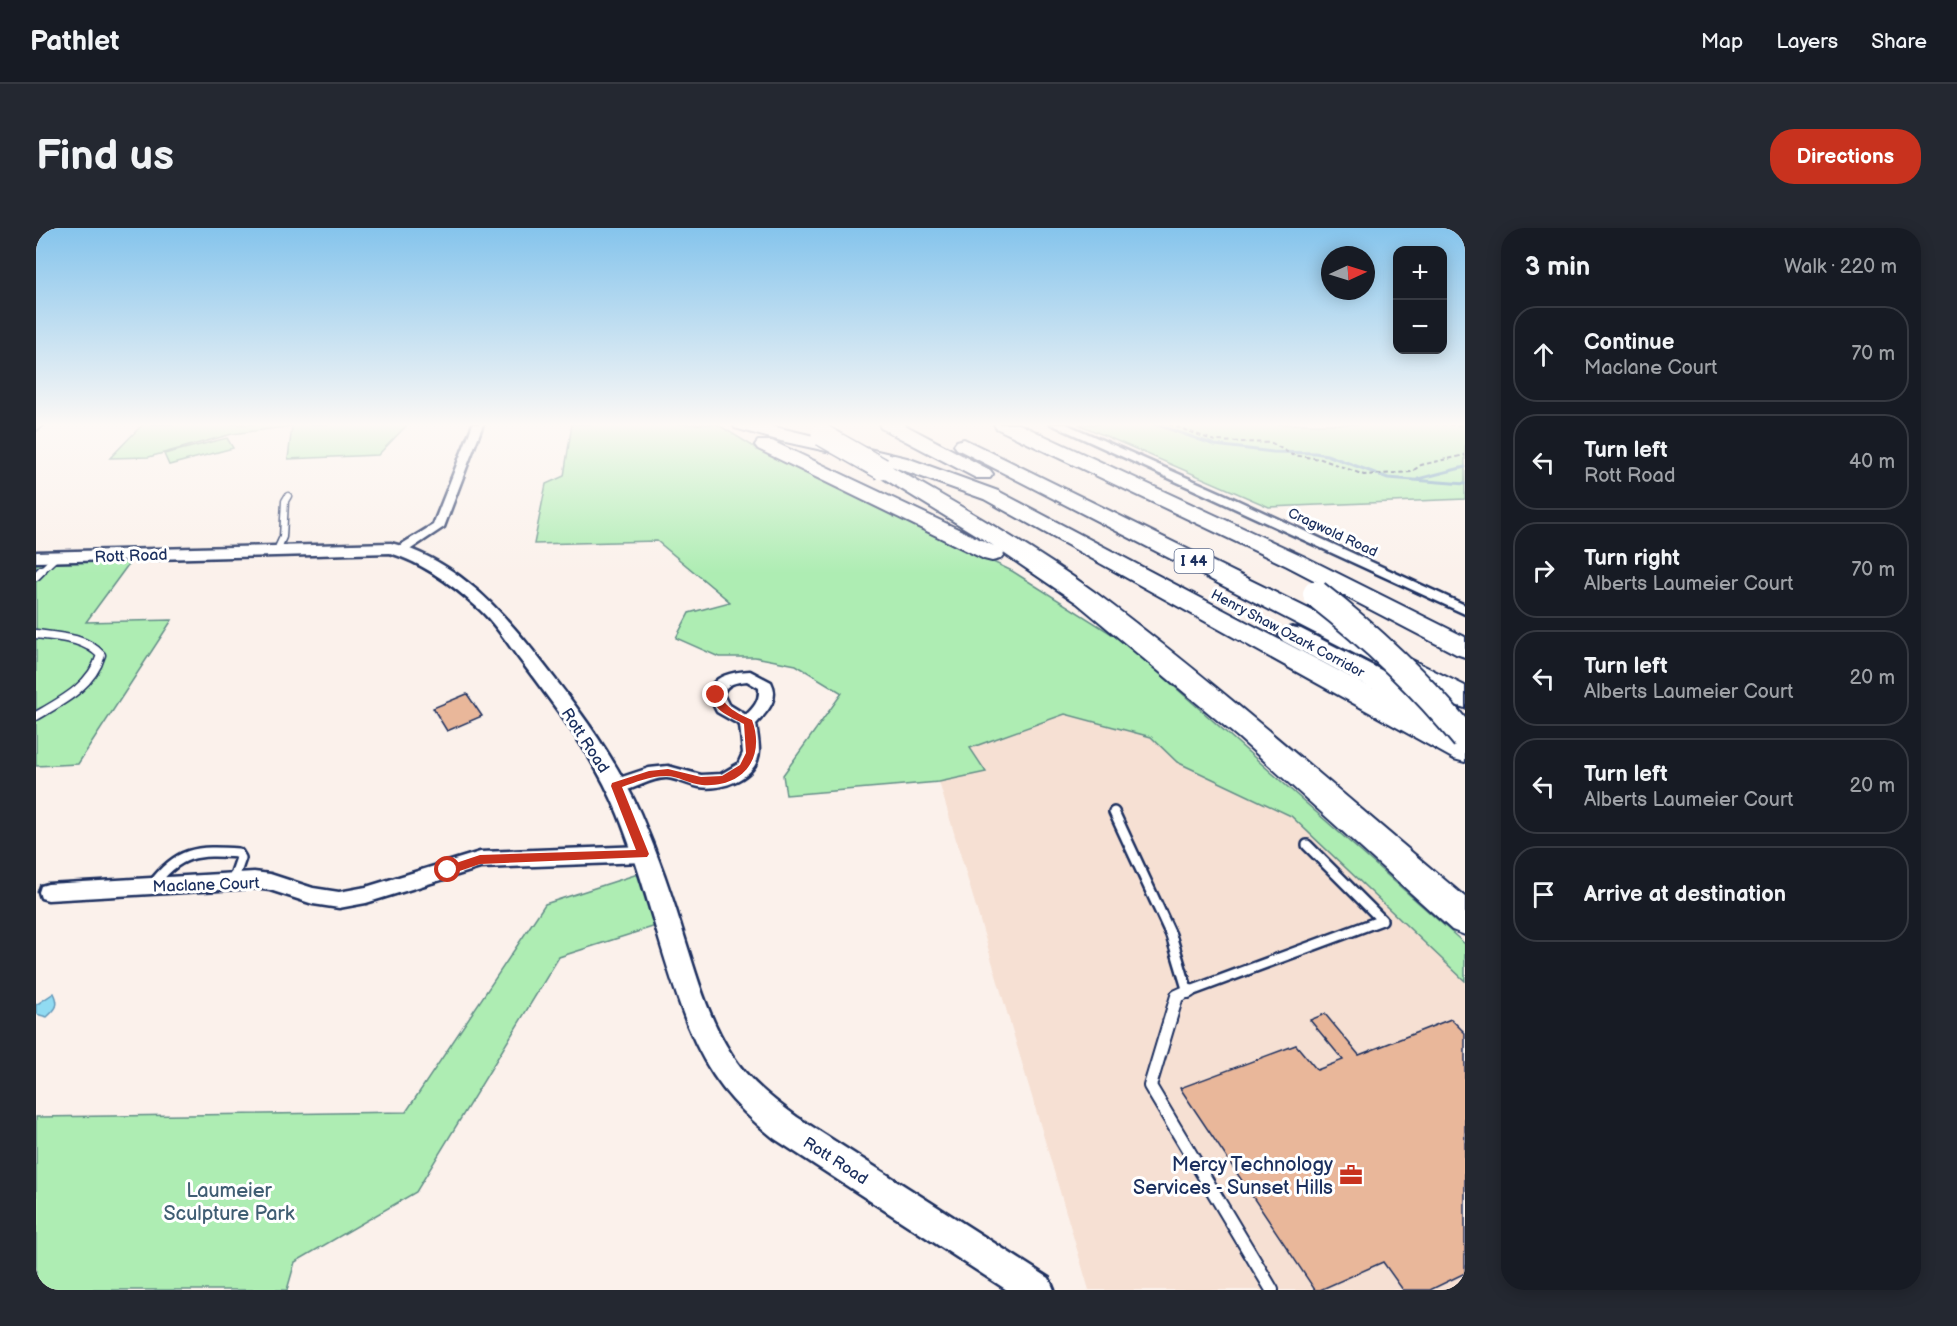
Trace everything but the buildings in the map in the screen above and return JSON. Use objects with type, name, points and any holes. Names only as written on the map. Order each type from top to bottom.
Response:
[{"type":"highway","points":[[827,474],[992,554],[1127,632]]},
{"type":"highway","points":[[890,474],[1016,550],[1086,598],[1241,724],[1465,919]]},
{"type":"highway","points":[[936,474],[991,495],[1465,751]]},
{"type":"highway","name":"Henry Shaw Ozark Corridor","points":[[983,474],[1465,726]]},
{"type":"highway","name":"Henry Shaw Ozark Corridor","points":[[1022,474],[1465,698]]},
{"type":"highway","points":[[1108,474],[1295,561],[1465,648]]},
{"type":"highway","points":[[1167,501],[1316,594],[1382,648],[1417,682],[1465,738]]},
{"type":"street","points":[[401,550],[438,527],[459,474]]},
{"type":"street","name":"Cragwold Road","points":[[1168,474],[1465,610]]},
{"type":"street","name":"Rott Road","points":[[36,557],[375,548],[401,550],[423,561],[485,605],[584,734],[616,786],[644,854],[696,1012],[714,1051],[734,1081],[752,1101],[786,1128],[1037,1290]]},
{"type":"street","points":[[616,786],[649,774],[668,772],[701,781],[724,780],[744,768],[751,753],[748,722]]},
{"type":"street","name":"Maclane Court","points":[[48,892],[232,881],[270,882],[313,896],[339,900],[366,895],[480,860],[644,854]]},
{"type":"lane","points":[[277,550],[283,537],[285,501],[288,496]]},
{"type":"lane","points":[[36,576],[56,557]]},
{"type":"lane","points":[[36,634],[92,646],[101,655],[97,669],[91,676],[70,694],[36,716]]},
{"type":"lane","points":[[1114,812],[1171,935],[1188,992]]},
{"type":"lane","points":[[1272,1290],[1150,1086],[1177,996],[1382,920],[1307,845]]},
{"type":"lane","points":[[152,886],[163,868],[173,859],[191,853],[211,851],[238,853],[241,858],[232,881]]},
{"type":"path","points":[[1358,474],[1397,474]]},
{"type":"shaded area","points":[[1065,714],[1151,737],[1177,762],[1291,816],[1465,981],[1465,1290],[1089,1290],[939,782],[985,772],[970,748]]},
{"type":"green space","points":[[564,474],[808,474],[1012,571],[1123,641],[1465,944],[1465,981],[1291,816],[1177,762],[1151,737],[1065,714],[970,748],[986,772],[939,782],[786,795],[783,775],[842,693],[796,665],[755,657],[719,657],[676,638],[689,613],[730,602],[657,541],[534,544],[546,484],[564,476]]},
{"type":"green space","points":[[1192,474],[1465,474],[1465,499],[1269,507]]},
{"type":"green space","points":[[133,558],[86,622],[172,620],[78,764],[36,766],[36,561]]},
{"type":"green space","name":"Laumeier Sculpture Park","points":[[641,873],[659,925],[559,957],[416,1192],[295,1262],[287,1290],[36,1290],[36,1117],[406,1112],[545,904]]},
{"type":"water","points":[[54,993],[57,1004],[53,1012],[47,1017],[36,1014],[36,1005]]},
{"type":"waterway","points":[[1376,474],[1388,478],[1465,484]]},
{"type":"waterway","points":[[1418,479],[1439,474]]},
{"type":"place","name":"Mercy Technology Services - Sunset Hills","points":[[1351,1175]]},
{"type":"route","points":[[448,870],[480,860],[644,854],[616,786],[649,774],[668,772],[701,781],[724,780],[744,768],[751,753],[748,722],[727,711],[717,702],[716,695]]}]
